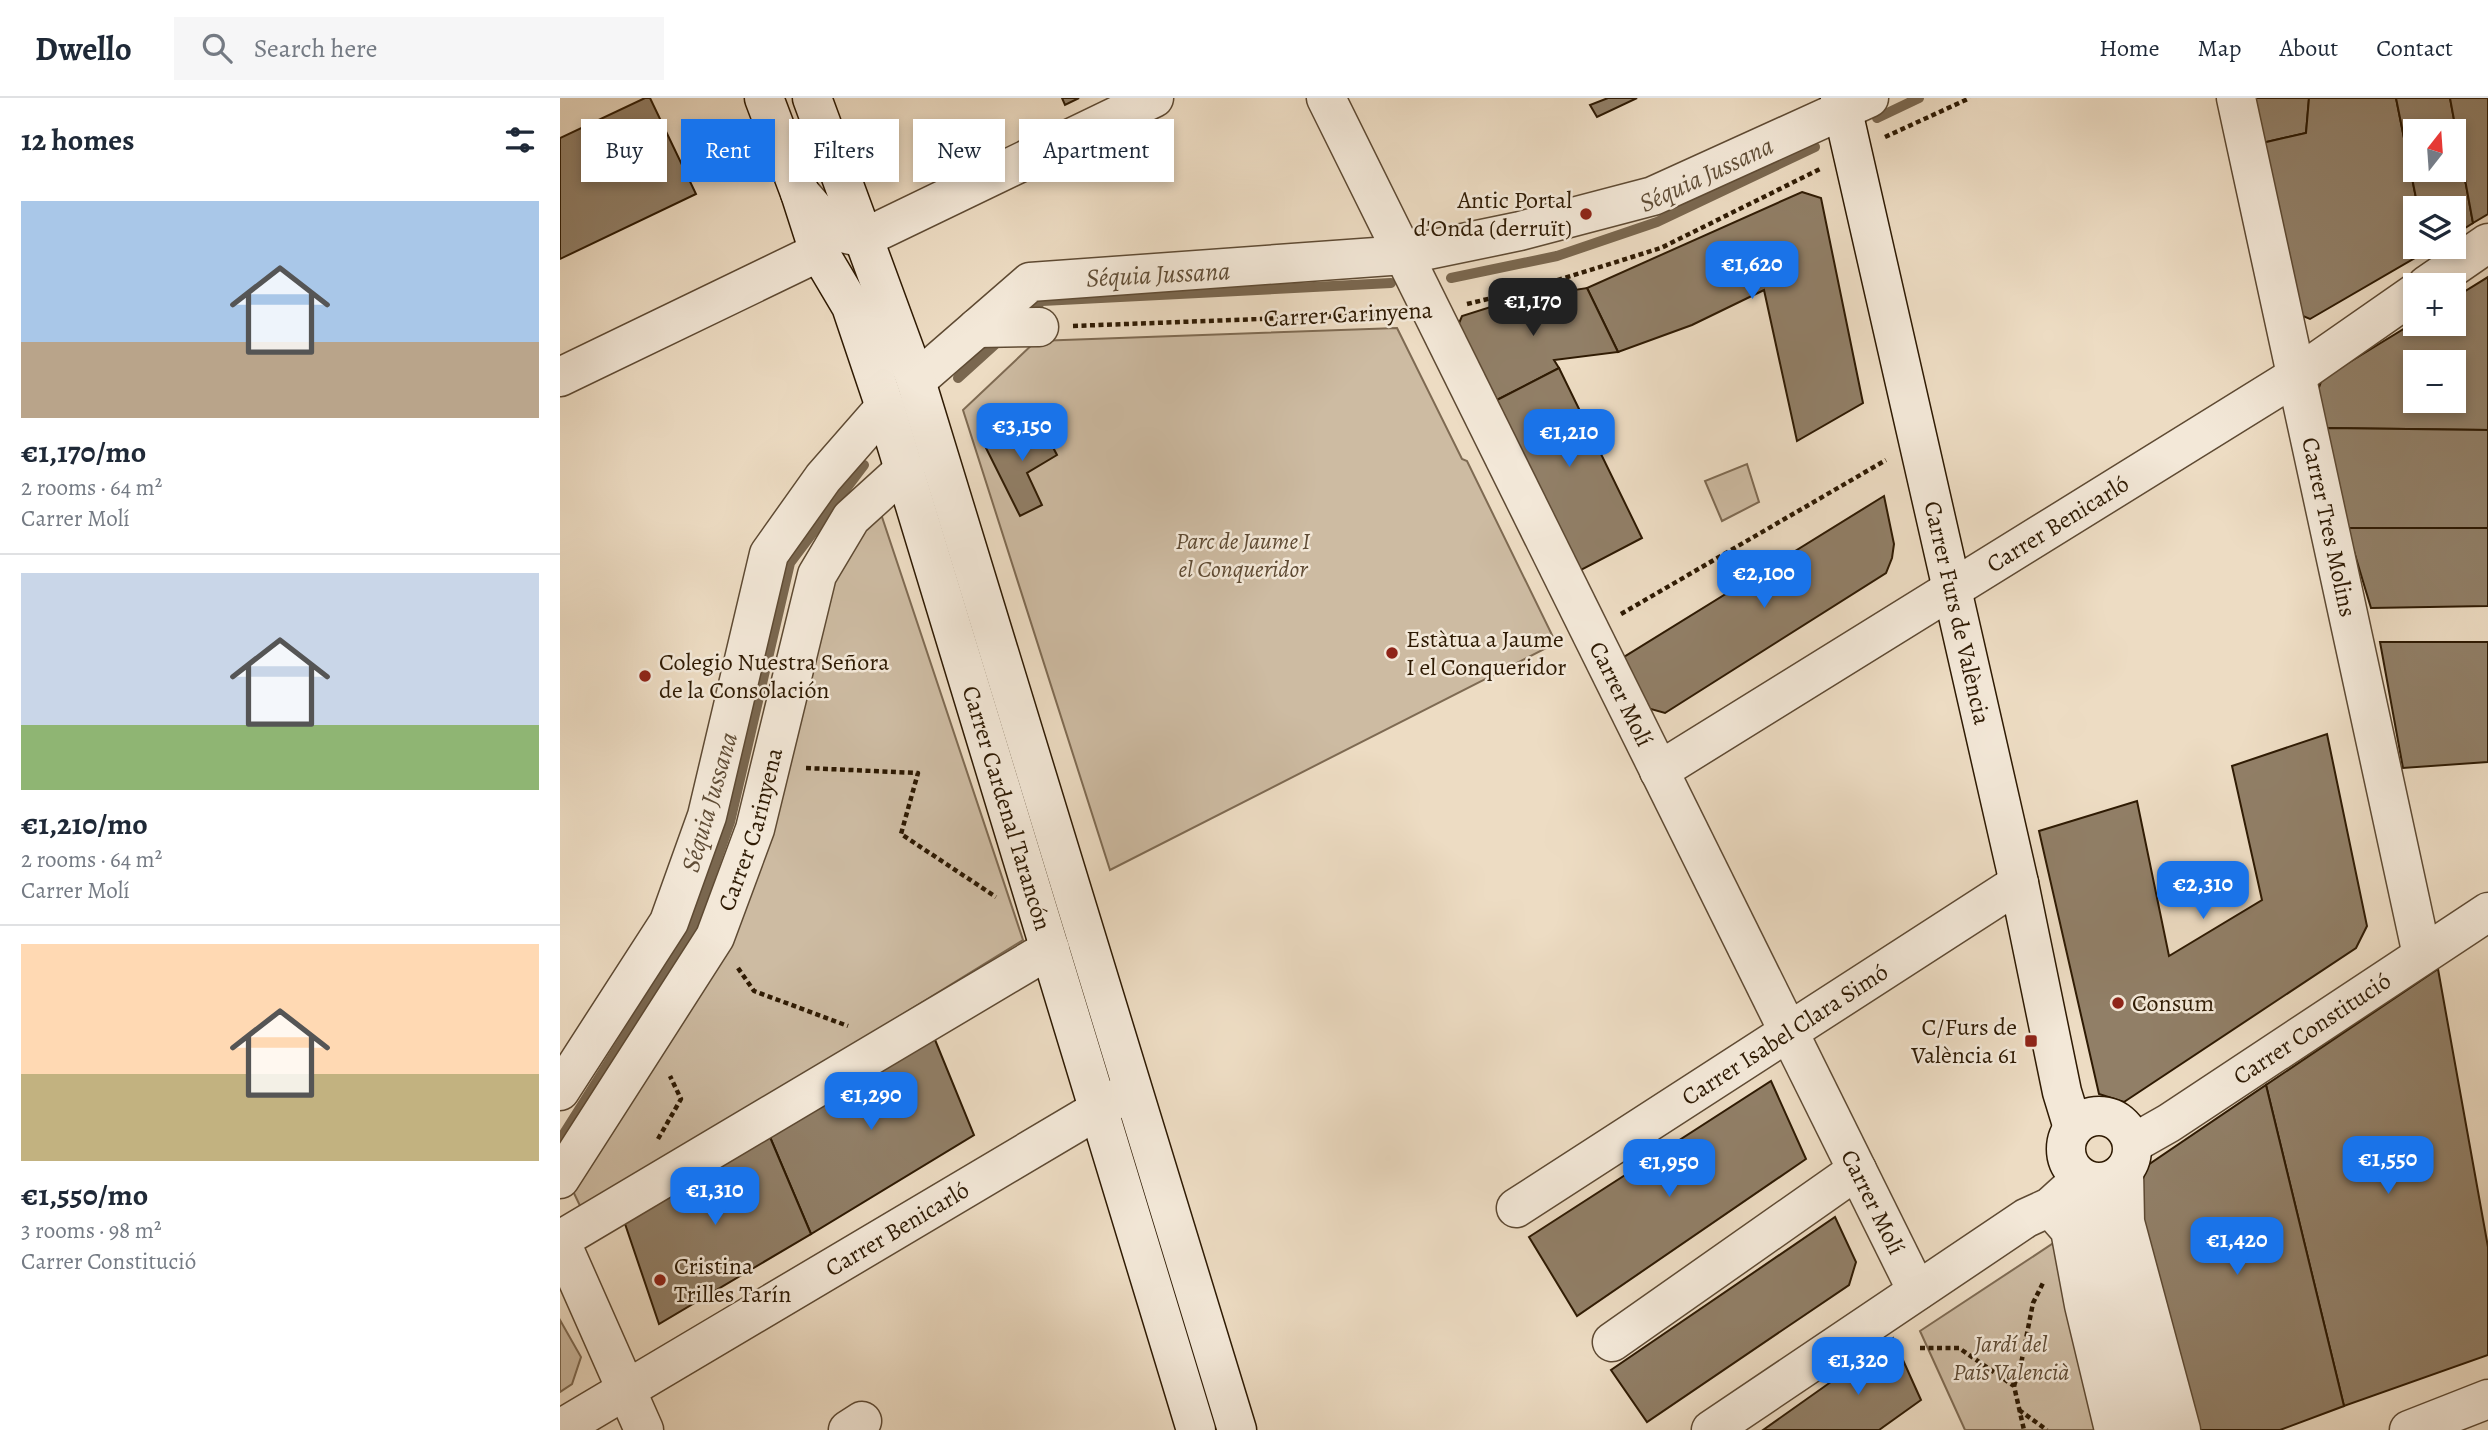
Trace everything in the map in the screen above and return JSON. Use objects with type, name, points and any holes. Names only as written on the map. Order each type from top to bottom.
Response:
[{"type":"street","name":"Carrer Cardenal Tarancón","points":[[764,98],[819,252],[851,306],[885,407],[1196,1430]]},
{"type":"street","name":"Carrer Cardenal Tarancón","points":[[812,98],[916,381],[1237,1430]]},
{"type":"street","points":[[864,238],[1154,98]]},
{"type":"street","name":"Carrer Molí","points":[[1325,98],[1917,1291]]},
{"type":"street","name":"Carrer Tres Molins","points":[[2236,98],[2422,955]]},
{"type":"street","points":[[916,381],[984,327],[1030,282],[1404,255],[1520,231],[1653,196],[1851,102]]},
{"type":"street","name":"Carrer Furs de València","points":[[1851,102],[1853,152],[2020,883],[2062,1092],[2096,1163]]},
{"type":"street","name":"Carrer Cardenal Tarancón","points":[[800,193],[833,231],[864,238]]},
{"type":"street","points":[[2444,273],[2488,243]]},
{"type":"street","points":[[560,377],[819,252]]},
{"type":"street","name":"Carrer Benicarló","points":[[1659,771],[2297,376],[2403,301]]},
{"type":"street","points":[[984,327],[1039,327]]},
{"type":"street","name":"Carrer Carinyena","points":[[560,1091],[669,922],[707,816],[769,554],[823,478],[885,407]]},
{"type":"street","name":"Carrer Carinyena","points":[[560,1179],[715,936],[755,829],[817,575],[851,518],[905,469]]},
{"type":"street","name":"Carrer Isabel Clara Simó","points":[[1516,1208],[2020,883]]},
{"type":"street","name":"Carrer Constitució","points":[[2096,1163],[2169,1123],[2488,912]]},
{"type":"street","points":[[644,1430],[563,1258],[892,1043],[1050,949]]},
{"type":"street","name":"Carrer Benicarló","points":[[560,1429],[1132,1089]]},
{"type":"street","points":[[1711,1430],[2038,1212],[2047,1191],[2096,1163]]},
{"type":"street","points":[[2096,1163],[2102,1246],[2145,1430]]},
{"type":"street","points":[[2096,1163],[2126,1222],[2181,1430]]},
{"type":"street","points":[[1612,1342],[1857,1170]]},
{"type":"street","points":[[2038,1212],[2070,1230],[2084,1305],[2114,1430]]},
{"type":"street","points":[[2084,1305],[2102,1246]]},
{"type":"street","points":[[2409,1430],[2488,1399]]},
{"type":"path","name":"Carrer Carinyena","points":[[1039,327],[1432,312],[1529,289],[1661,248],[1853,152],[1970,98]]},
{"type":"path","points":[[1590,632],[1918,441]]},
{"type":"path","points":[[770,766],[918,774],[901,834],[1001,900]]},
{"type":"path","points":[[715,936],[754,990],[892,1043]]},
{"type":"path","points":[[650,1038],[681,1099],[654,1146]]},
{"type":"path","points":[[2024,1430],[2014,1386],[2033,1303],[2043,1284],[2044,1272]]},
{"type":"path","points":[[1920,1348],[1959,1348],[2014,1386]]},
{"type":"path","points":[[2019,1409],[2047,1430]]},
{"type":"green space","name":"Parc de Jaume I el Conqueridor","points":[[1397,328],[1462,459],[1467,461],[1556,643],[1110,870],[963,410],[1036,341]]},
{"type":"green space","points":[[1747,464],[1759,502],[1722,521],[1705,481]]},
{"type":"green space","points":[[879,508],[1023,940],[583,1212],[571,1187],[681,1009],[828,579]]},
{"type":"green space","name":"Jardí del País Valencià","points":[[2052,1244],[2058,1247],[2100,1430],[1965,1430],[1920,1331]]},
{"type":"green space","points":[[560,1320],[581,1357],[572,1384],[560,1392]]},
{"type":"building","points":[[650,98],[660,119],[600,119]]},
{"type":"building","points":[[1062,98],[1079,98],[1065,105]]},
{"type":"building","points":[[1608,98],[1637,98],[1597,117],[1590,105]]},
{"type":"building","points":[[2253,98],[2309,98],[2306,133],[2262,143]]},
{"type":"building","points":[[2309,98],[2396,98],[2403,133],[2403,182],[2413,182],[2416,196],[2403,196],[2403,259],[2413,259],[2310,319],[2298,314],[2262,143],[2306,133]]},
{"type":"building","points":[[2396,98],[2450,98],[2454,119],[2403,119],[2403,133]]},
{"type":"building","points":[[2450,98],[2488,98],[2488,214],[2473,223],[2465,182],[2466,119],[2454,119]]},
{"type":"building","points":[[581,128],[581,182],[667,182],[667,133],[681,163],[681,182],[690,182],[696,194],[560,259],[560,138]]},
{"type":"building","points":[[2413,182],[2465,182],[2473,223],[2466,227],[2466,196],[2416,196]]},
{"type":"building","points":[[1802,192],[1821,198],[1863,403],[1797,441],[1764,290],[1692,325],[1618,352],[1587,288]]},
{"type":"building","points":[[2488,277],[2488,430],[2327,428],[2317,393],[2322,379],[2403,329],[2403,336],[2466,336],[2466,291]]},
{"type":"building","points":[[1587,288],[1618,352],[1554,360],[1559,368],[1495,401],[1457,328],[1462,316],[1516,299]]},
{"type":"building","points":[[1559,368],[1642,538],[1581,570],[1495,401]]},
{"type":"building","points":[[1038,419],[1057,455],[1027,473],[1042,505],[1020,516],[986,448],[1010,437],[1008,433]]},
{"type":"building","points":[[2327,428],[2488,430],[2488,528],[2347,528]]},
{"type":"building","points":[[1884,496],[1894,544],[1886,573],[1665,713],[1647,708],[1624,657]]},
{"type":"building","points":[[2347,528],[2488,528],[2488,606],[2371,608]]},
{"type":"building","points":[[2380,642],[2488,642],[2488,762],[2403,768]]},
{"type":"building","points":[[2327,734],[2367,926],[2356,948],[2124,1102],[2099,1094],[2039,831],[2137,801],[2169,956],[2262,900],[2232,766]]},
{"type":"building","points":[[2438,969],[2488,1247],[2488,1355],[2344,1406],[2266,1085]]},
{"type":"building","points":[[931,1030],[974,1135],[811,1234],[767,1130]]},
{"type":"building","points":[[1771,1081],[1806,1159],[1577,1316],[1529,1237]]},
{"type":"building","points":[[2266,1085],[2344,1406],[2280,1430],[2191,1430],[2134,1186],[2148,1165]]},
{"type":"building","points":[[767,1130],[811,1234],[659,1324],[623,1218]]},
{"type":"building","points":[[1835,1217],[1856,1262],[1849,1285],[1647,1422],[1611,1370]]},
{"type":"building","points":[[1893,1338],[1921,1400],[1879,1430],[1763,1430]]},
{"type":"waterway","name":"Séquia Jussana","points":[[1877,118],[1919,98]]},
{"type":"waterway","name":"Séquia Jussana","points":[[1451,278],[1557,256],[1657,222],[1815,147]]},
{"type":"waterway","name":"Séquia Jussana","points":[[1026,315],[1042,301],[1391,283]]},
{"type":"waterway","name":"Séquia Jussana","points":[[958,378],[1000,340]]},
{"type":"waterway","name":"Séquia Jussana","points":[[560,1140],[692,930],[730,822],[790,563],[864,465]]},
{"type":"place","name":"Antic Portal d'Onda (derruït)","points":[[1586,214]]},
{"type":"place","name":"Estàtua a Jaume I el Conqueridor","points":[[1392,653]]},
{"type":"place","name":"Colegio Nuestra Señora de la Consolación","points":[[645,676]]},
{"type":"place","name":"Consum","points":[[2118,1003]]},
{"type":"place","name":"C/Furs de València 61","points":[[2031,1041]]},
{"type":"place","name":"Cristina Trilles Tarín","points":[[660,1280]]}]
